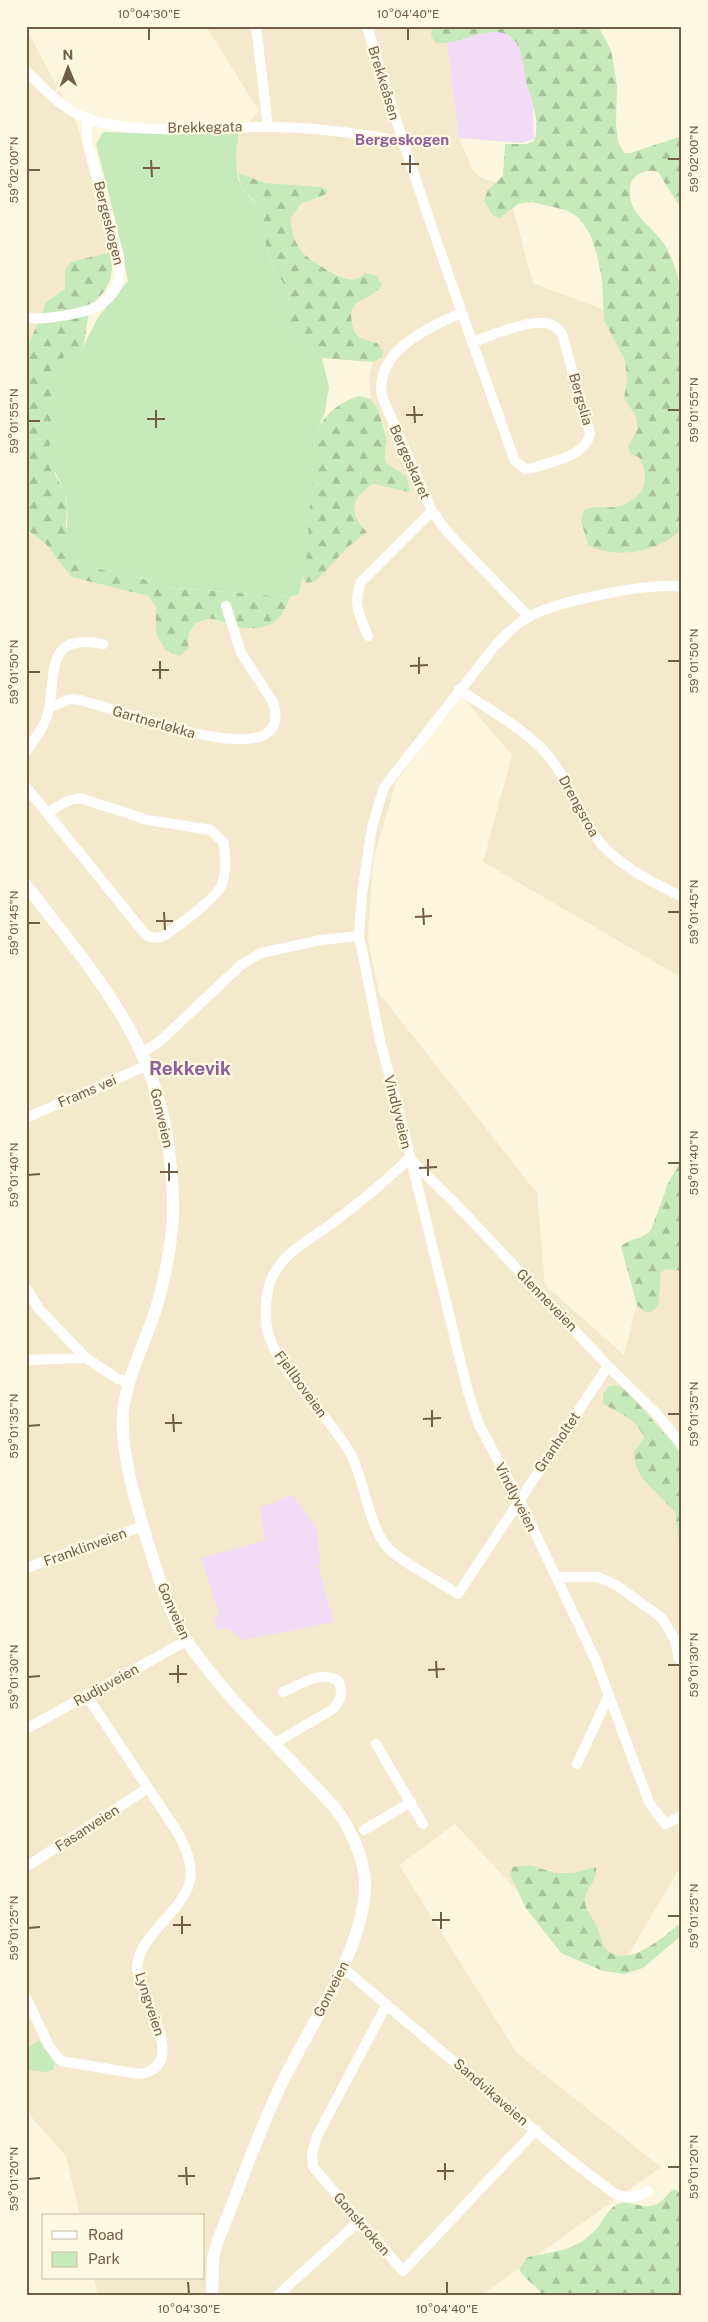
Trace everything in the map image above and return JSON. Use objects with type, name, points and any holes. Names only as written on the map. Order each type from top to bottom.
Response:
[{"type":"street","points":[[256,26],[268,126]]},
{"type":"street","name":"Brekkeåsen","points":[[367,26],[401,140]]},
{"type":"street","name":"Brekkegata","points":[[26,71],[66,107],[87,118],[131,127],[268,126],[329,130],[401,140]]},
{"type":"street","name":"Bergeskogen","points":[[26,318],[50,318],[86,313],[102,304],[109,297],[119,280],[121,271],[119,257],[87,140],[87,118]]},
{"type":"street","name":"Bergslia","points":[[401,140],[461,313],[515,461],[520,466],[532,468],[578,452],[586,446],[590,433],[562,334],[558,329],[546,323],[529,324],[472,342]]},
{"type":"street","name":"Bergeskaret","points":[[461,313],[425,330],[411,339],[390,362],[381,379],[380,386],[385,408],[432,511],[448,533],[529,617]]},
{"type":"street","points":[[368,636],[358,611],[355,595],[360,582],[432,511]]},
{"type":"street","points":[[143,1052],[159,1042],[241,965],[261,953],[321,940],[359,936],[362,894],[372,827],[384,787],[459,690],[500,641],[529,617],[550,607],[576,600],[649,588],[682,587]]},
{"type":"street","name":"Gartnerløkka","points":[[49,708],[74,699],[195,734],[233,738],[261,737],[275,722],[276,712],[273,702],[241,653],[226,606]]},
{"type":"street","points":[[26,752],[44,726],[49,708],[56,660],[63,648],[74,642],[85,640],[103,644]]},
{"type":"street","name":"Drengsroa","points":[[459,690],[524,734],[544,751],[564,777],[593,835],[616,858],[682,897]]},
{"type":"street","points":[[26,787],[146,936],[159,938],[168,933],[211,900],[223,881],[224,843],[211,830],[148,820],[80,798],[67,801],[47,813]]},
{"type":"street","name":"Gonveien","points":[[26,885],[110,994],[143,1052],[164,1114],[170,1149],[173,1192],[172,1228],[156,1308],[129,1382],[124,1411],[123,1438],[143,1526],[163,1587],[186,1641],[209,1671],[342,1817],[359,1851],[365,1880],[363,1912],[357,1934],[342,1967],[279,2088],[218,2240],[213,2258],[212,2296]]},
{"type":"street","name":"Vindlyveien","points":[[359,936],[380,1040],[468,1392],[479,1425],[519,1499],[596,1661],[649,1802],[664,1824],[682,1816]]},
{"type":"street","name":"Frams vei","points":[[26,1118],[148,1065]]},
{"type":"street","name":"Glenneveien","points":[[409,1158],[456,1204],[608,1366],[658,1414],[682,1445]]},
{"type":"street","name":"Fjellboveien","points":[[409,1158],[335,1221],[293,1251],[279,1266],[271,1279],[267,1295],[266,1317],[269,1335],[280,1359],[349,1451],[382,1540],[390,1551],[458,1594]]},
{"type":"street","points":[[26,1288],[39,1309],[86,1358],[118,1379],[129,1382]]},
{"type":"street","points":[[26,1360],[86,1358]]},
{"type":"street","name":"Granholtet","points":[[458,1594],[608,1366]]},
{"type":"street","name":"Franklinveien","points":[[26,1568],[143,1526]]},
{"type":"street","points":[[556,1578],[598,1577],[616,1585],[662,1618],[676,1640],[679,1659]]},
{"type":"street","name":"Rudjuveien","points":[[26,1729],[186,1641]]},
{"type":"street","points":[[275,1743],[333,1709],[338,1704],[342,1690],[339,1682],[329,1676],[318,1678],[283,1692]]},
{"type":"street","points":[[577,1764],[609,1695]]},
{"type":"street","name":"Lyngveien","points":[[26,1997],[49,2046],[61,2061],[139,2074],[151,2072],[158,2066],[163,2053],[162,2038],[137,1970],[138,1957],[144,1944],[181,1902],[189,1889],[192,1870],[186,1847],[87,1696]]},
{"type":"street","points":[[376,1744],[423,1824]]},
{"type":"street","name":"Fasanveien","points":[[26,1867],[148,1788]]},
{"type":"street","points":[[364,1830],[411,1802]]},
{"type":"street","name":"Sandvikaveien","points":[[342,1967],[615,2194],[623,2198],[648,2191]]},
{"type":"street","name":"Gonskroken","points":[[387,2004],[317,2136],[312,2153],[313,2168],[403,2271],[536,2130]]},
{"type":"street","points":[[277,2296],[359,2220]]},
{"type":"shaded area","points":[[206,26],[448,26],[446,35],[459,138],[473,171],[483,179],[501,183],[508,190],[533,283],[634,321],[682,520],[682,978],[483,862],[512,755],[460,694],[396,782],[373,861],[368,939],[379,993],[537,1193],[545,1285],[624,1355],[667,1183],[682,1186],[682,1864],[622,1966],[559,1936],[455,1824],[399,1865],[517,2053],[661,2167],[480,2296],[98,2296],[94,2280],[205,2280],[205,2214],[80,2214],[66,2156],[26,2111],[26,529],[46,544],[71,577],[148,596],[156,607],[156,633],[188,649],[189,633],[196,623],[211,619],[233,626],[284,613],[290,597],[299,594],[303,578],[306,583],[316,581],[347,548],[367,532],[356,522],[354,504],[362,491],[373,484],[386,487],[406,476],[385,462],[387,441],[384,427],[379,411],[371,399],[369,378],[373,362],[383,357],[377,343],[365,340],[353,331],[350,316],[353,307],[362,299],[378,291],[356,279],[345,278],[317,264],[300,251],[292,234],[290,219],[301,204],[324,195],[322,187],[266,183],[238,173],[236,155],[239,132],[259,111]]},
{"type":"shaded area","points":[[530,26],[534,139],[522,143],[459,138],[446,35]]},
{"type":"shaded area","points":[[26,28],[77,124],[111,252],[71,262],[65,289],[46,302],[26,351]]},
{"type":"shaded area","points":[[293,1495],[317,1529],[320,1563],[318,1566],[334,1622],[243,1640],[225,1628],[217,1630],[214,1617],[219,1614],[201,1558],[264,1541],[261,1507]]},
{"type":"green space","points":[[432,26],[598,26],[611,50],[617,86],[616,125],[618,141],[624,153],[630,153],[682,136],[682,210],[658,172],[640,173],[633,179],[630,188],[630,197],[636,211],[662,241],[675,266],[683,303],[682,529],[662,543],[650,548],[624,553],[599,550],[588,545],[581,520],[584,510],[589,508],[617,507],[629,502],[642,490],[645,480],[644,469],[639,457],[632,455],[628,447],[638,429],[636,416],[624,399],[627,378],[625,360],[604,320],[602,279],[590,234],[578,217],[566,210],[531,202],[518,204],[500,218],[492,215],[484,200],[488,190],[503,176],[505,144],[527,144],[534,141],[536,133],[536,118],[519,48],[512,38],[503,33],[492,32],[457,41],[436,43],[431,36]]},
{"type":"green space","points":[[103,132],[177,134],[239,132],[236,155],[238,178],[241,186],[262,213],[266,248],[274,269],[288,290],[289,298],[284,310],[284,317],[293,333],[322,358],[329,387],[325,412],[315,437],[306,563],[299,594],[290,597],[163,587],[152,581],[78,564],[69,548],[66,498],[50,455],[51,419],[59,371],[66,354],[81,350],[99,316],[128,281],[117,227],[96,144]]},
{"type":"green space","points":[[238,173],[266,183],[322,187],[329,191],[324,195],[301,204],[290,219],[294,236],[297,245],[306,256],[336,275],[351,279],[366,273],[377,276],[382,285],[372,295],[355,305],[351,317],[356,334],[377,343],[383,351],[383,357],[373,362],[322,358],[293,333],[284,317],[284,310],[289,298],[288,290],[274,269],[266,248],[263,224],[255,203],[241,186]]},
{"type":"green space","points":[[111,252],[112,268],[110,278],[103,293],[91,308],[81,350],[66,354],[55,474],[64,492],[67,507],[66,526],[78,564],[152,581],[163,587],[290,597],[286,607],[276,621],[262,627],[244,628],[211,619],[196,623],[189,633],[188,649],[179,656],[165,650],[156,633],[156,607],[148,596],[71,577],[46,544],[26,529],[26,351],[46,302],[65,289],[65,269],[71,262]]},
{"type":"green space","points":[[358,396],[371,399],[379,411],[387,441],[385,462],[406,476],[410,490],[409,492],[373,484],[360,494],[356,500],[355,512],[357,519],[367,532],[347,548],[316,581],[306,583],[303,578],[315,437],[318,429],[332,411],[344,402]]},
{"type":"green space","points":[[682,1160],[682,1271],[666,1269],[661,1273],[658,1306],[650,1313],[637,1305],[621,1247],[627,1242],[644,1236],[651,1230],[670,1179]]},
{"type":"green space","points":[[609,1386],[621,1387],[631,1396],[682,1456],[682,1546],[679,1542],[675,1512],[641,1477],[635,1463],[634,1452],[644,1438],[641,1431],[632,1421],[603,1403],[603,1394]]},
{"type":"green space","points":[[529,1865],[555,1873],[573,1873],[596,1867],[595,1876],[586,1895],[585,1903],[604,1945],[611,1953],[619,1956],[639,1952],[658,1941],[682,1922],[682,1935],[643,1968],[624,1974],[603,1971],[561,1953],[525,1907],[510,1874],[513,1867]]},
{"type":"green space","points":[[39,2040],[55,2064],[53,2070],[46,2072],[26,2070],[26,2049]]},
{"type":"green space","points":[[674,2189],[682,2194],[682,2296],[542,2296],[519,2269],[528,2257],[566,2249],[582,2241],[597,2228],[616,2205],[626,2203],[652,2206],[659,2203]]},
{"type":"district","name":"Bergeskogen","points":[[402,139]]},
{"type":"district","name":"Rekkevik","points":[[190,1068]]}]
